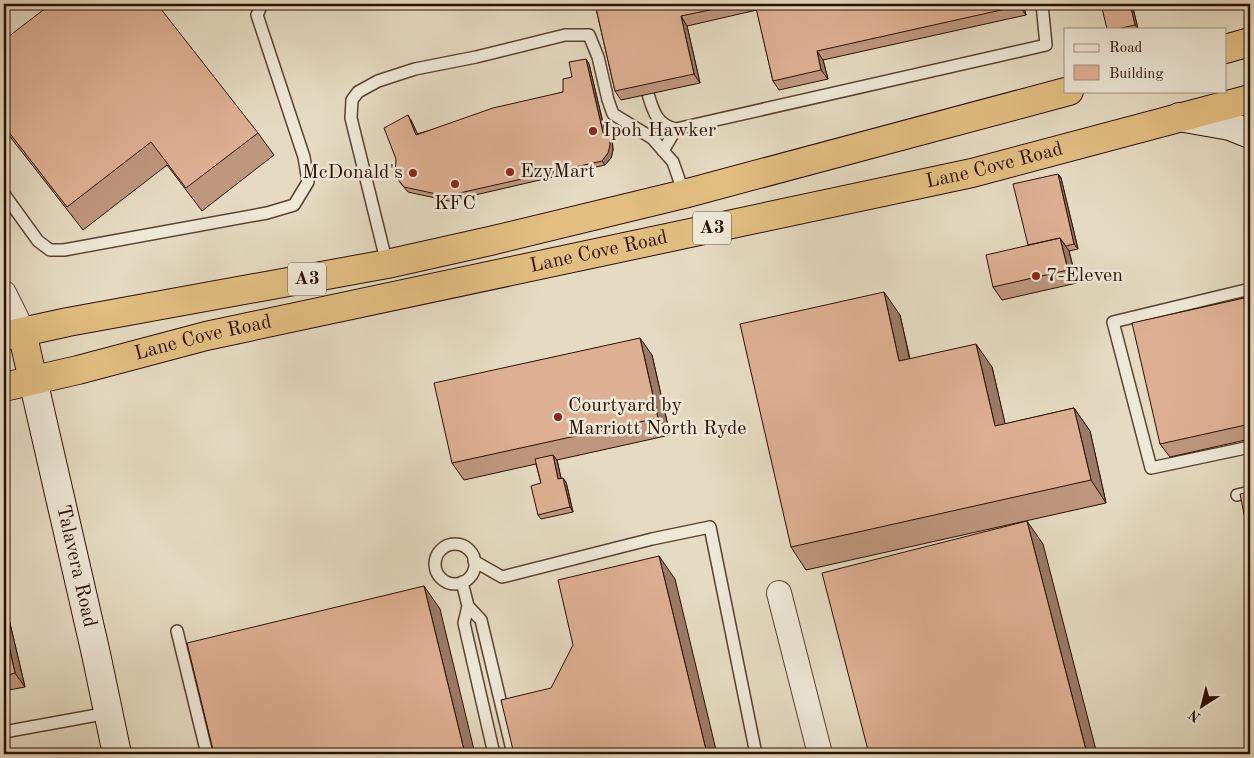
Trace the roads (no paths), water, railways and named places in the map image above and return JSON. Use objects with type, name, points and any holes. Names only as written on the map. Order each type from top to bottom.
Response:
[{"type":"highway","points":[[1226,49],[1250,42]]},
{"type":"highway","name":"Lane Cove Road","points":[[13,334],[68,322],[387,264],[684,194],[1065,92]]},
{"type":"highway","name":"Lane Cove Road","points":[[4,387],[78,370],[206,336],[972,173],[1250,99]]},
{"type":"highway","points":[[13,334],[32,380]]},
{"type":"main road","points":[[1179,117],[1230,126],[1250,134]]},
{"type":"main road","name":"Talavera Road","points":[[32,380],[117,754]]},
{"type":"street","points":[[4,294],[16,317],[13,334]]},
{"type":"street","points":[[779,593],[820,754]]},
{"type":"lane","points":[[4,194],[38,241],[50,250],[64,250],[267,213],[294,205],[308,182],[304,156],[257,15],[262,4]]},
{"type":"lane","points":[[648,94],[653,112],[661,123],[676,129],[1046,44],[1042,4]]},
{"type":"lane","points":[[387,264],[351,118],[352,100],[358,92],[378,81],[415,69],[476,57],[565,35],[589,35],[598,57],[613,114],[652,138],[673,162],[684,194]]},
{"type":"lane","points":[[663,151],[676,129]]},
{"type":"lane","points":[[1250,289],[1113,322],[1151,468],[1250,447]]},
{"type":"lane","points":[[1237,495],[1250,492]]},
{"type":"lane","points":[[474,561],[473,572],[468,579],[451,584],[440,577],[435,564],[439,553],[444,547],[456,544],[468,550],[474,561],[502,577],[652,539],[710,527],[756,754]]},
{"type":"lane","points":[[462,582],[468,606],[464,623],[494,754]]},
{"type":"lane","points":[[468,606],[481,620],[513,754]]},
{"type":"lane","points":[[177,630],[207,754]]},
{"type":"lane","points":[[4,732],[108,713]]},
{"type":"place","name":"Ipoh Hawker","points":[[593,131]]},
{"type":"place","name":"EzyMart","points":[[510,172]]},
{"type":"place","name":"McDonald's","points":[[413,173]]},
{"type":"place","name":"KFC","points":[[455,184]]},
{"type":"place","name":"7-Eleven","points":[[1036,276]]},
{"type":"place","name":"Courtyard by Marriott North Ryde","points":[[558,417]]}]
